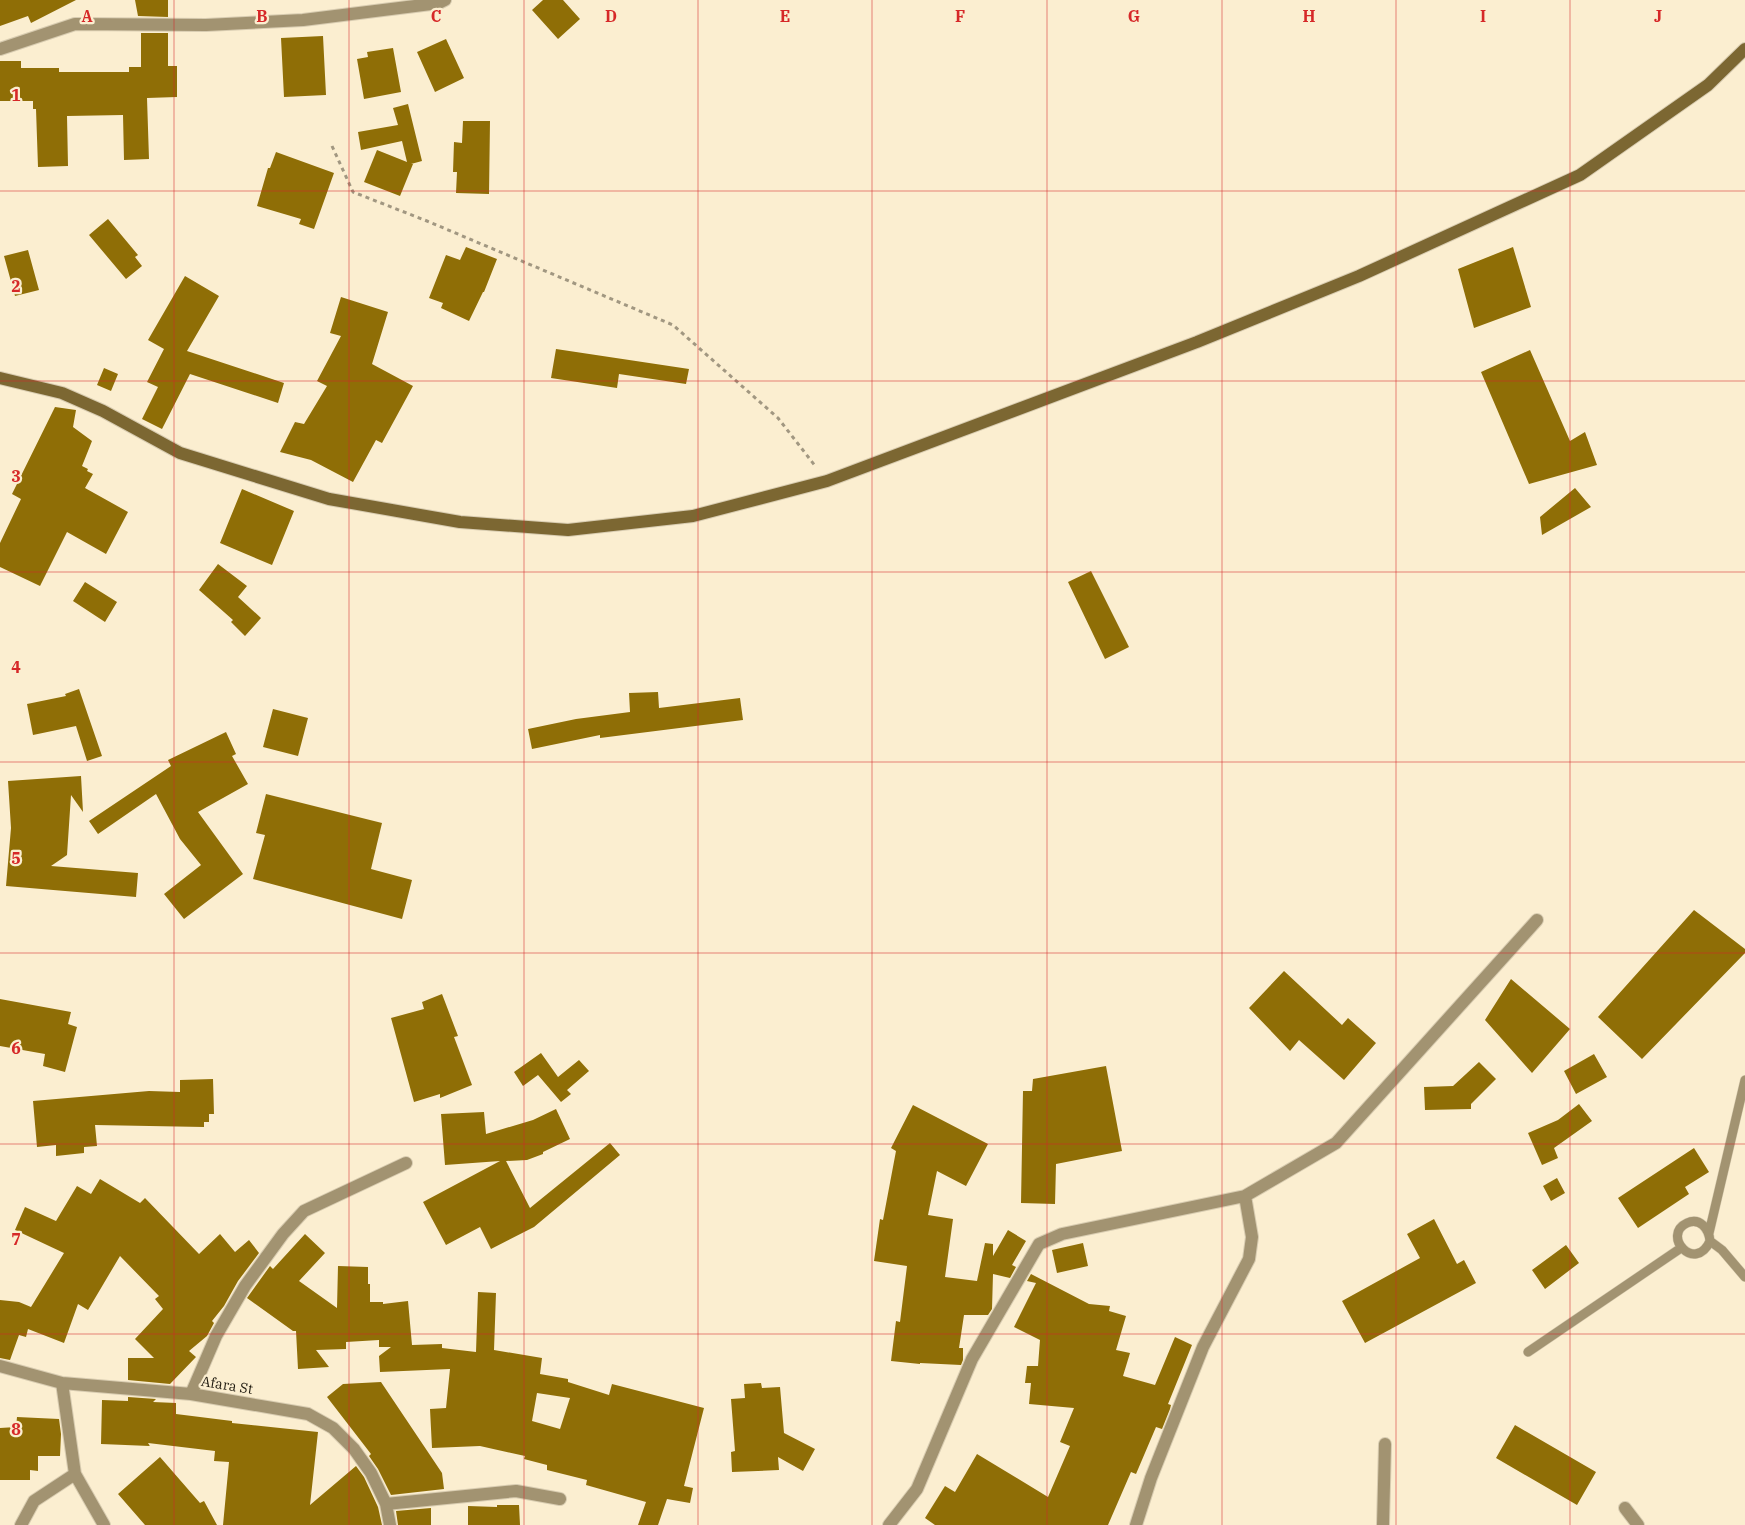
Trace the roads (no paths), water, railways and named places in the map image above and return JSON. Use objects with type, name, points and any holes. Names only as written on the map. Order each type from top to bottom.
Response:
[{"type":"street","points":[[0,49],[75,24],[206,25],[303,20],[439,3],[445,0]]},
{"type":"street","points":[[0,378],[62,393],[103,411],[180,453],[329,499],[460,522],[568,530],[693,516],[827,481],[1206,338],[1359,276],[1580,175],[1708,85],[1745,49]]},
{"type":"street","points":[[889,1525],[917,1489],[972,1358],[1039,1244],[1062,1234],[1245,1196],[1336,1143],[1537,920]]},
{"type":"street","points":[[191,1394],[216,1336],[244,1286],[283,1234],[304,1211],[406,1164]]},
{"type":"street","points":[[1136,1525],[1151,1478],[1203,1347],[1249,1259],[1252,1237],[1245,1196]]},
{"type":"street","name":"Afara St","points":[[0,1366],[62,1383],[191,1394],[308,1414],[333,1428],[360,1458],[371,1474],[386,1504],[390,1525]]},
{"type":"street","points":[[62,1383],[75,1474],[104,1525]]},
{"type":"street","points":[[1383,1525],[1385,1444]]},
{"type":"street","points":[[21,1525],[34,1501],[75,1474]]},
{"type":"street","points":[[386,1504],[516,1491],[560,1500]]},
{"type":"street","points":[[1625,1508],[1638,1525]]},
{"type":"lane","points":[[1745,1080],[1710,1237],[1707,1247],[1701,1252],[1688,1253],[1681,1248],[1678,1242],[1678,1234],[1686,1223],[1693,1221],[1700,1223],[1706,1227],[1710,1237],[1745,1277]]},
{"type":"lane","points":[[1528,1352],[1681,1248]]}]
